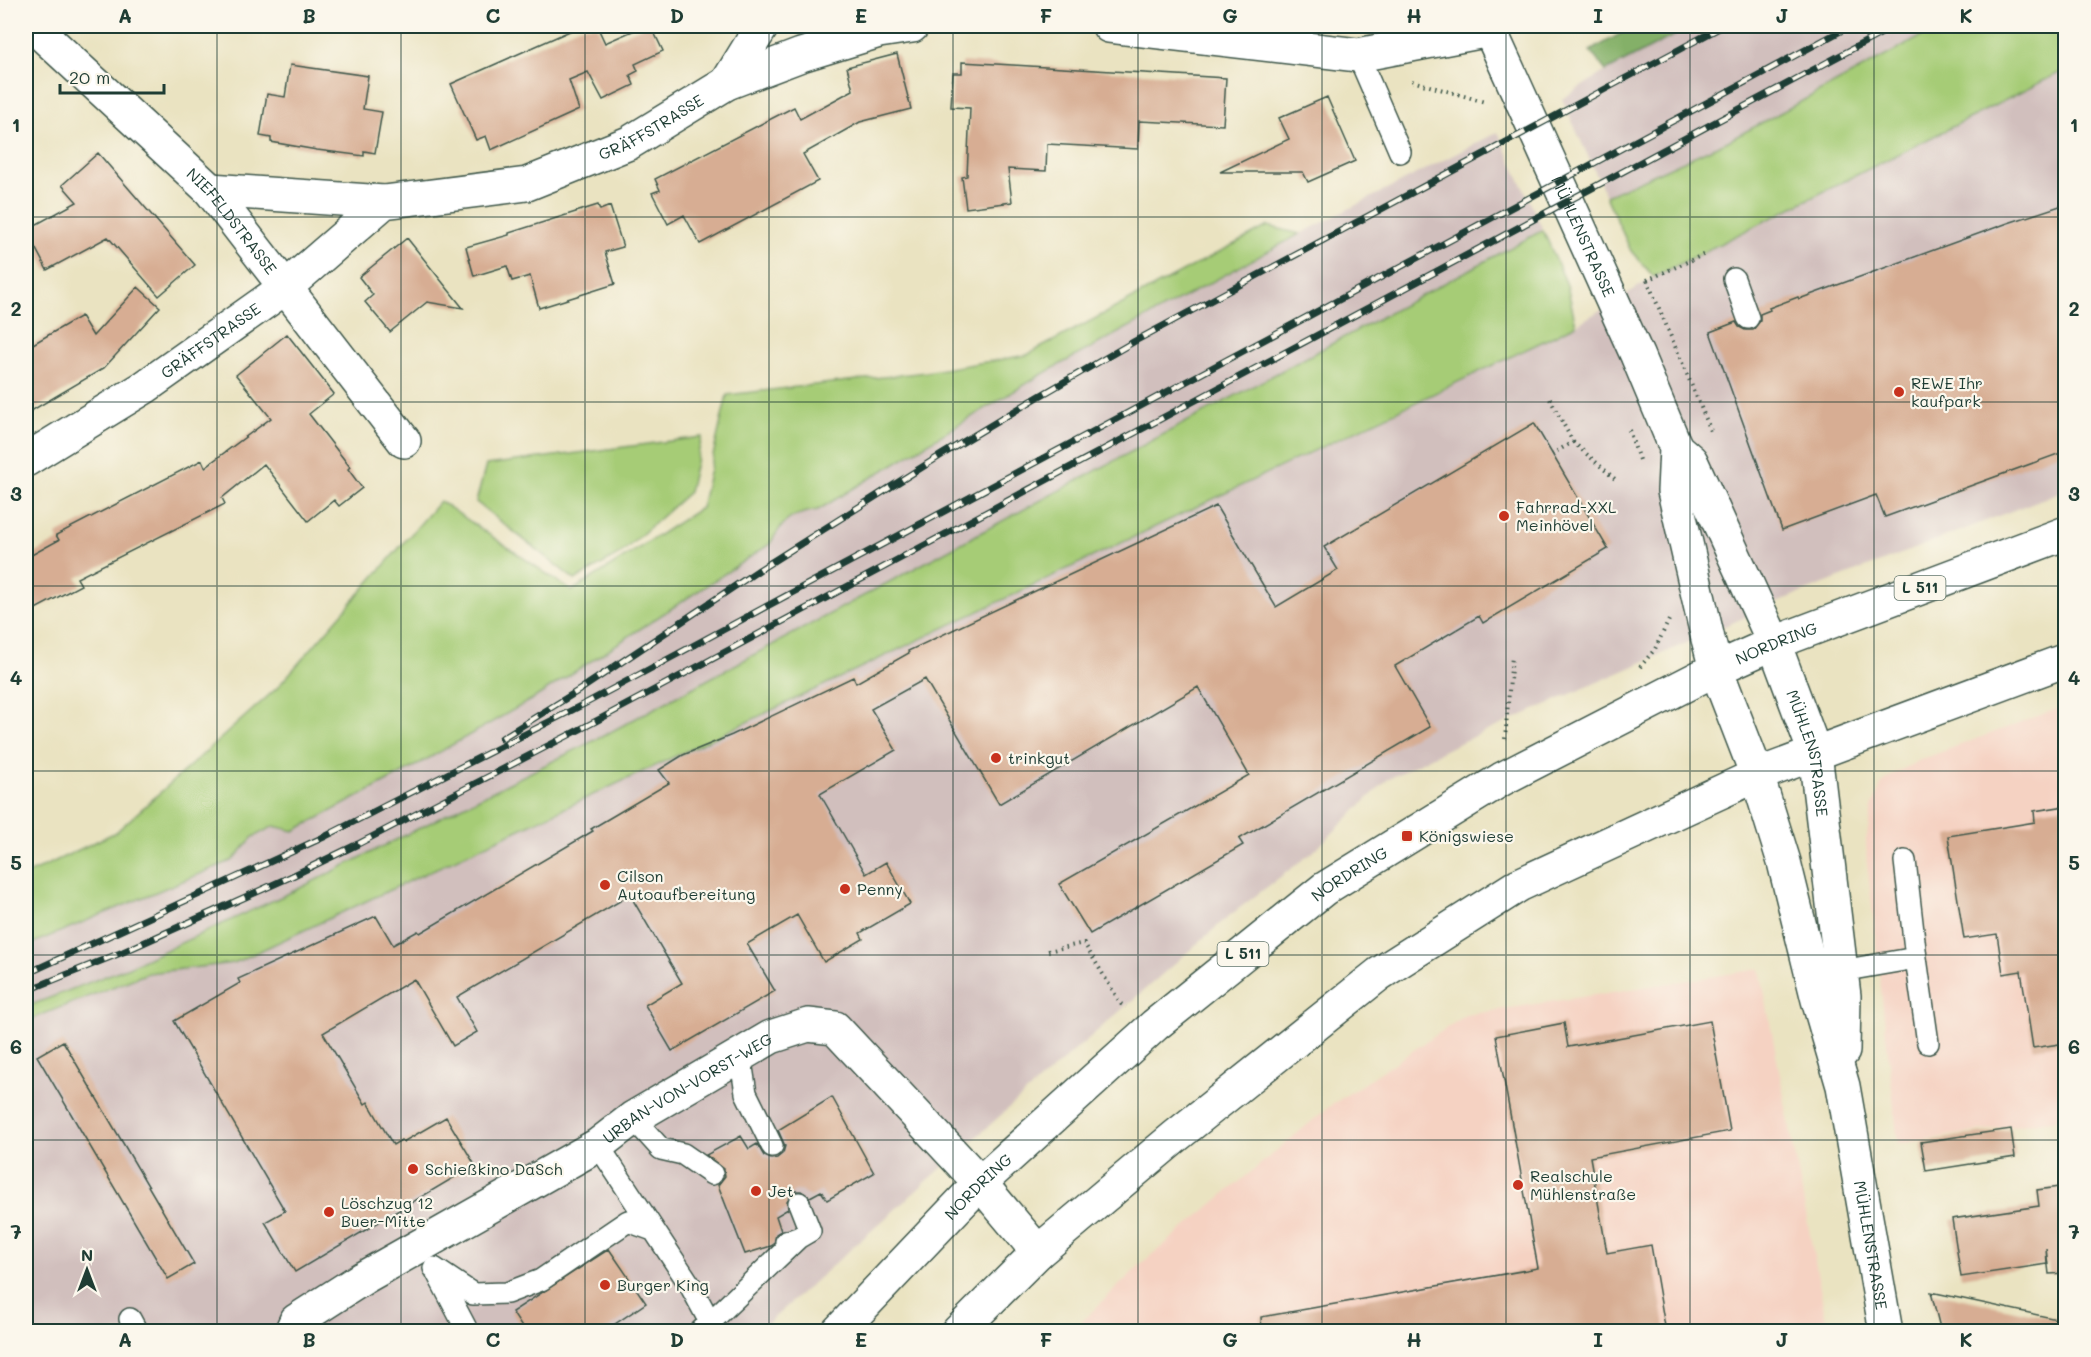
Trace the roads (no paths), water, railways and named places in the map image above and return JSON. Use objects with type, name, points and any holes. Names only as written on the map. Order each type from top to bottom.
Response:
[{"type":"street","name":"NIEFELDSTRASSE","points":[[33,26],[210,190],[404,441]]},
{"type":"street","points":[[727,83],[762,26]]},
{"type":"street","name":"GRÄFFSTRASSE","points":[[210,190],[384,202],[527,184],[629,143],[727,83],[801,55],[868,34],[912,26]]},
{"type":"street","points":[[1109,26],[1358,55],[1489,28]]},
{"type":"street","name":"MÜHLENSTRASSE","points":[[1489,28],[1611,296],[1676,448],[1674,491],[1716,669],[1757,776],[1784,862],[1818,1000],[1843,1086],[1886,1332]]},
{"type":"street","name":"GRÄFFSTRASSE","points":[[26,460],[145,387],[286,287],[384,202]]},
{"type":"street","name":"MÜHLENSTRASSE","points":[[1676,448],[1691,461],[1774,643],[1815,753],[1844,996],[1843,1086]]},
{"type":"street","name":"NORDRING","points":[[838,1332],[980,1183],[1155,1025],[1324,889],[1502,779],[1716,669],[1774,643],[2066,533]]},
{"type":"street","points":[[958,1332],[1038,1252],[1176,1136],[1379,974],[1519,885],[1757,776],[2066,660]]},
{"type":"street","name":"URBAN-VON-VORST-WEG","points":[[297,1328],[363,1278],[428,1256],[598,1145],[633,1118],[771,1037],[808,1025],[835,1028],[980,1183],[1038,1252]]},
{"type":"lane","points":[[1358,55],[1400,152]]},
{"type":"lane","points":[[1734,279],[1748,318]]},
{"type":"lane","points":[[1905,861],[1928,1043]]},
{"type":"lane","points":[[1841,971],[1916,957]]},
{"type":"lane","points":[[740,1055],[746,1093],[772,1146]]},
{"type":"lane","points":[[633,1118],[661,1149],[683,1154],[712,1174]]},
{"type":"lane","points":[[598,1145],[690,1285],[705,1327],[791,1240],[810,1231],[799,1203]]},
{"type":"lane","points":[[428,1256],[473,1294],[507,1293],[541,1280],[628,1221],[653,1230]]},
{"type":"lane","points":[[428,1256],[468,1332]]},
{"type":"railway","points":[[502,738],[581,689],[759,570],[1038,397],[1135,341],[1723,26]]},
{"type":"railway","points":[[26,974],[326,836],[588,702],[1850,26]]},
{"type":"railway","points":[[26,991],[123,952],[358,844],[598,720],[1895,26]]},
{"type":"place","name":"REWE Ihr kaufpark","points":[[1899,392]]},
{"type":"place","name":"Fahrrad-XXL Meinhövel","points":[[1504,516]]},
{"type":"place","name":"trinkgut","points":[[996,758]]},
{"type":"place","name":"Königswiese","points":[[1407,836]]},
{"type":"place","name":"Cilson Autoaufbereitung","points":[[605,885]]},
{"type":"place","name":"Penny","points":[[845,889]]},
{"type":"place","name":"Schießkino DaSch","points":[[413,1169]]},
{"type":"place","name":"Realschule Mühlenstraße","points":[[1518,1185]]},
{"type":"place","name":"Jet","points":[[756,1191]]},
{"type":"place","name":"Löschzug 12 Buer-Mitte","points":[[329,1212]]},
{"type":"place","name":"Burger King","points":[[605,1285]]}]
